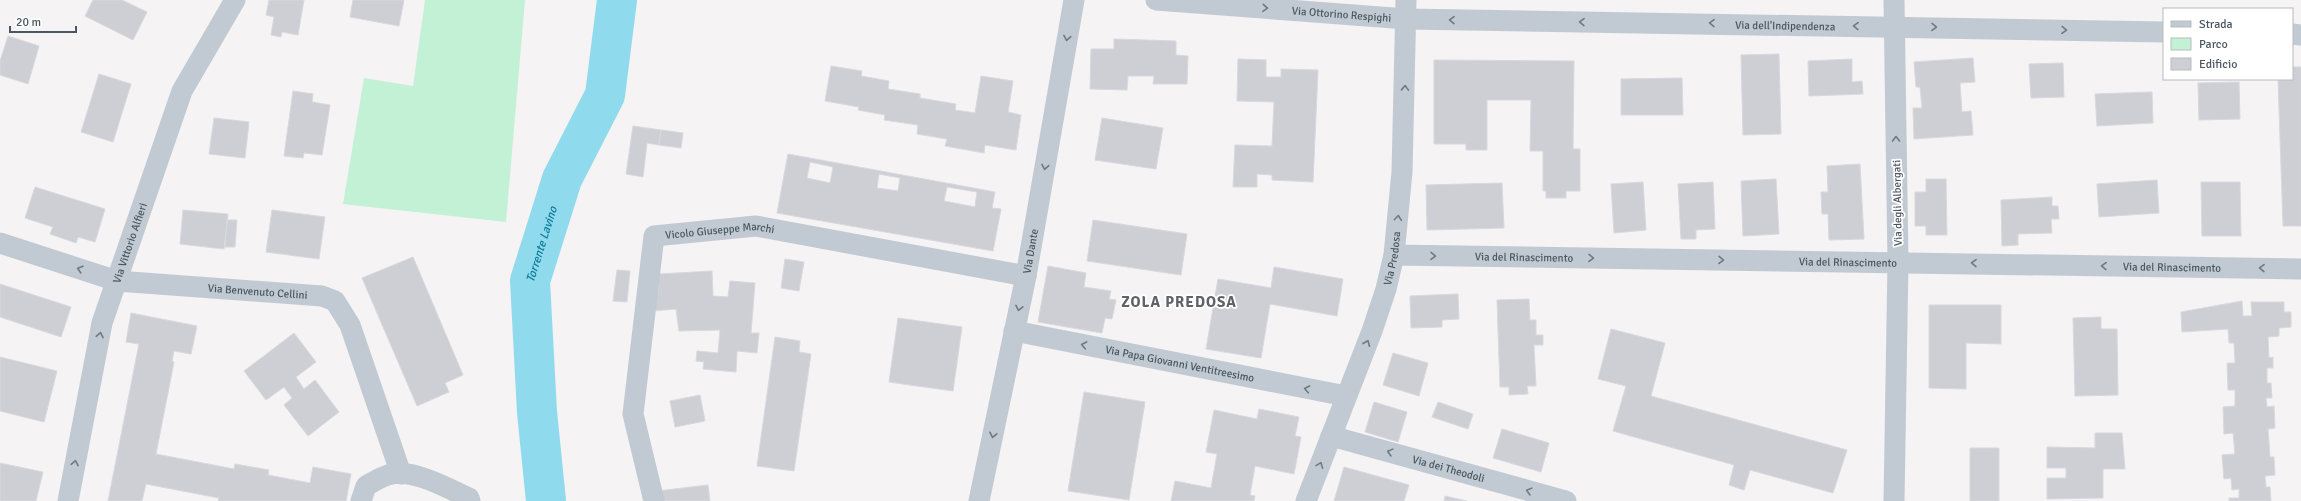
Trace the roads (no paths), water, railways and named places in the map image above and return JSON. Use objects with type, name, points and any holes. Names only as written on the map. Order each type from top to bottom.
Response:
[{"type":"street","name":"Via Vittorio Alfieri","points":[[68,501],[102,323],[182,91],[235,0]]},
{"type":"street","name":"Via Dante","points":[[979,501],[1026,276],[1074,0]]},
{"type":"street","name":"Via Ottorino Respighi","points":[[1156,0],[1406,10]]},
{"type":"street","name":"Via degli Albergati","points":[[1894,0],[1898,262],[1894,501]]},
{"type":"street","name":"Via dell'Indipendenza","points":[[1406,10],[1895,26],[2163,32]]},
{"type":"street","name":"Via Predosa","points":[[1306,501],[1386,289],[1394,255],[1402,172],[1406,10]]},
{"type":"street","name":"Vicolo Giuseppe Marchi","points":[[654,501],[633,414],[654,236],[756,226],[1026,276]]},
{"type":"street","name":"Via Benvenuto Cellini","points":[[0,243],[117,281],[322,296],[335,302],[350,325],[401,474]]},
{"type":"street","name":"Via del Rinascimento","points":[[1394,255],[2301,269]]},
{"type":"street","name":"Via Papa Giovanni Ventitreesimo","points":[[1014,331],[1346,396]]},
{"type":"street","name":"Via dei Theodoli","points":[[1331,436],[1566,501]]},
{"type":"street","points":[[361,501],[366,486],[390,474],[420,476],[469,498],[470,501]]},
{"type":"waterway","name":"Torrente Lavino","points":[[546,501],[537,412],[530,281],[562,179],[605,95],[617,0]]},
{"type":"district","name":"ZOLA PREDOSA","points":[[1179,302]]}]
